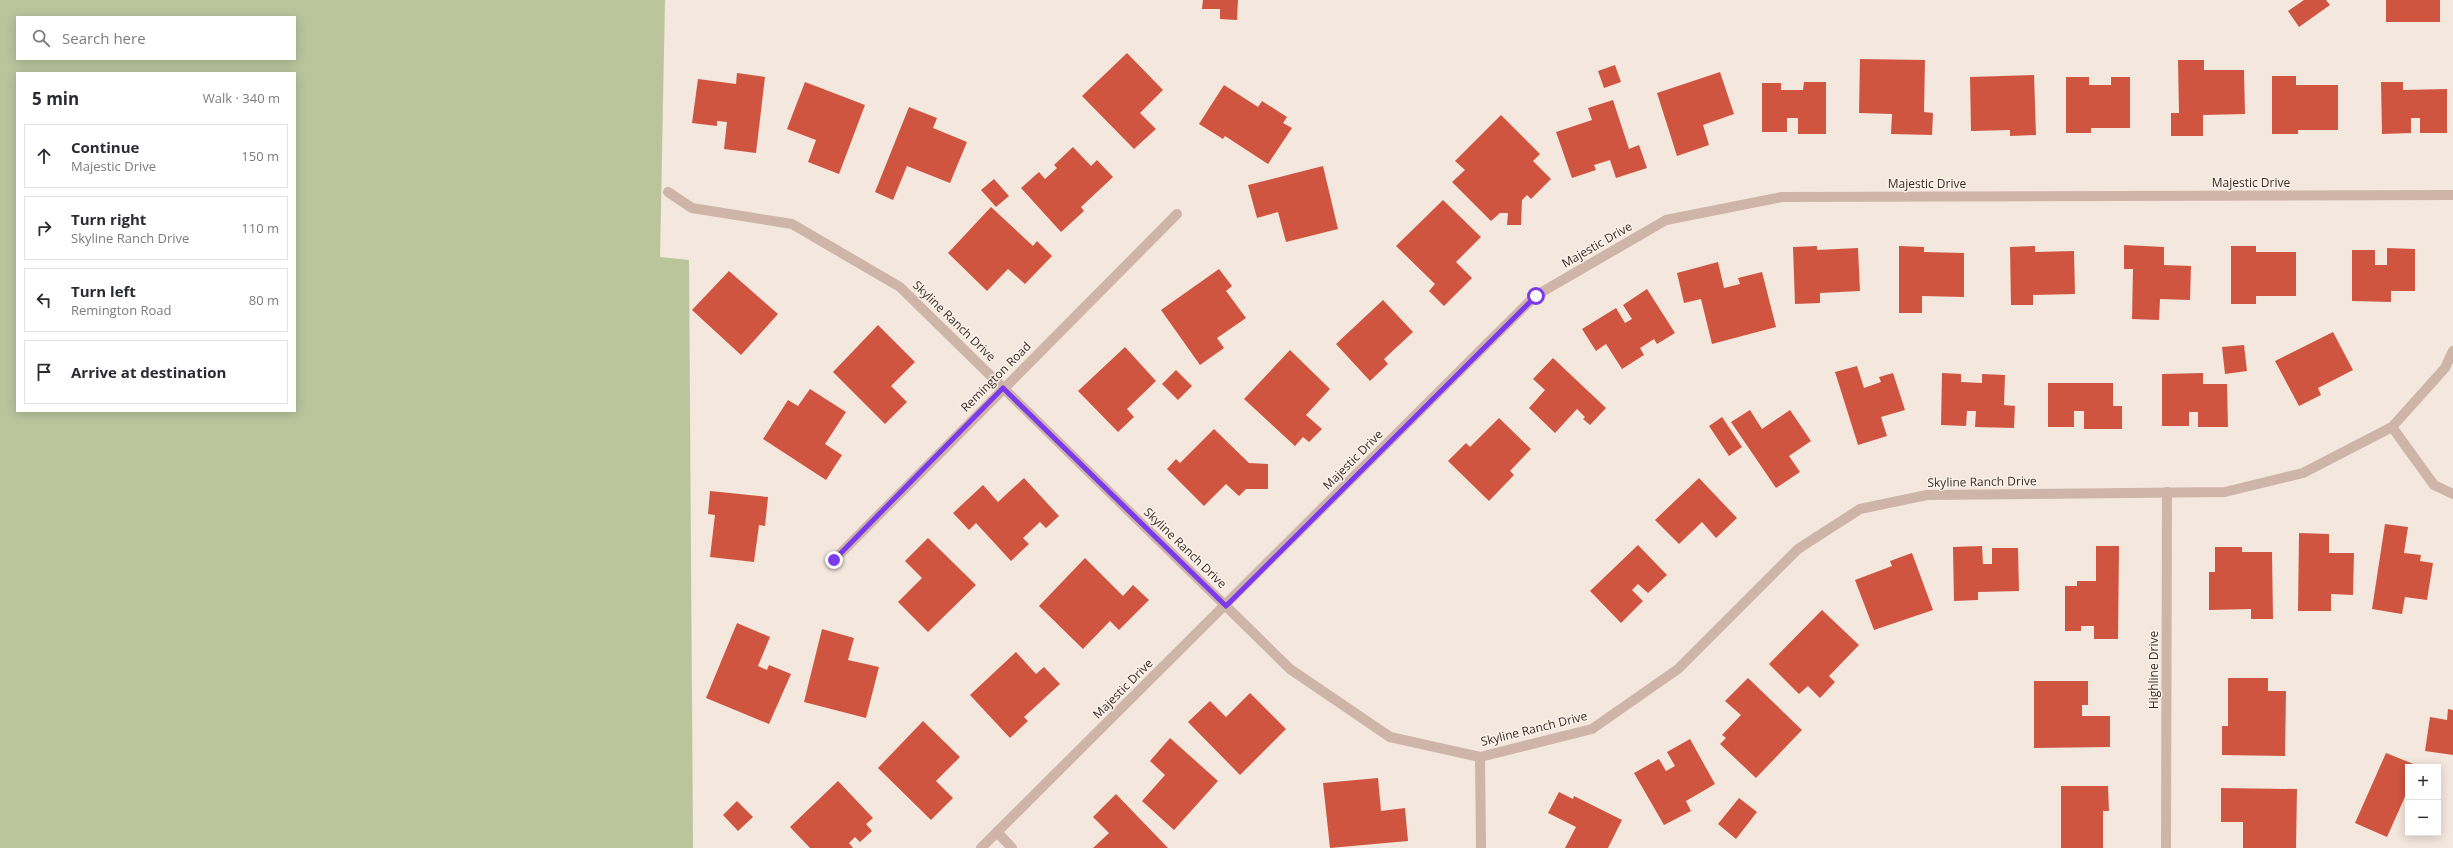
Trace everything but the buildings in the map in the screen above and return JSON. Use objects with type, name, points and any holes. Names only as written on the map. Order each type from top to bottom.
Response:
[{"type":"street","name":"Skyline Ranch Drive","points":[[668,192],[692,208],[792,224],[900,287],[1290,669],[1390,737],[1480,757],[1592,729],[1678,669],[1798,549],[1860,509],[1927,495],[2225,492],[2303,473],[2392,427],[2445,368],[2453,351]]},
{"type":"street","name":"Majestic Drive","points":[[981,848],[1536,296],[1666,220],[1782,197],[2453,196]]},
{"type":"street","name":"Remington Road","points":[[834,560],[1177,214]]},
{"type":"street","points":[[2392,427],[2434,485],[2453,494]]},
{"type":"street","name":"Highline Drive","points":[[2166,848],[2167,492]]},
{"type":"street","points":[[1480,757],[1481,848]]},
{"type":"street","points":[[997,832],[1012,848]]},
{"type":"green space","points":[[0,0],[665,0],[660,257],[689,260],[693,848],[0,848]]},
{"type":"route","points":[[834,560],[1003,388],[1226,606],[1536,296]]}]
